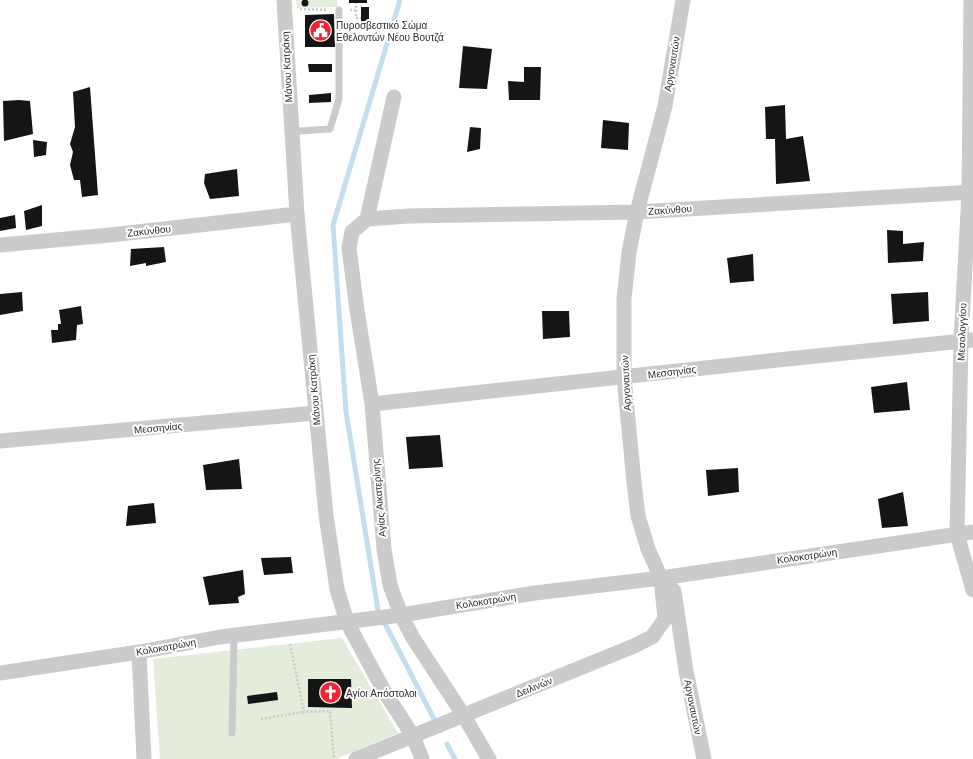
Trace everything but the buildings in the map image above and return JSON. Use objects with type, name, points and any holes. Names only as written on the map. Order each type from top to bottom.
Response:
[{"type":"street","name":"Αργοναυτών","points":[[683,0],[665,106],[637,212],[630,252],[624,300],[624,377],[638,516],[648,549],[661,578],[674,591],[686,671],[704,759]]},
{"type":"street","name":"Μεσολογγίου","points":[[972,0],[971,193],[967,340],[957,534],[973,590]]},
{"type":"street","name":"Μάνου Κατράκη","points":[[284,4],[297,214],[326,515],[337,589],[347,622],[384,691],[413,736],[422,759]]},
{"type":"street","points":[[367,219],[394,97]]},
{"type":"street","name":"Ζακύνθου","points":[[367,219],[409,216],[637,212],[971,193]]},
{"type":"street","name":"Ζακύνθου","points":[[0,244],[110,235],[297,214]]},
{"type":"street","name":"Αγίας Αικατερίνης","points":[[367,219],[352,232],[349,248],[372,404],[384,549],[390,585],[398,615],[464,716],[489,759]]},
{"type":"street","name":"Μεσσηνίας","points":[[372,404],[967,340]]},
{"type":"street","name":"Μεσσηνίας","points":[[0,441],[316,413]]},
{"type":"street","name":"Κολοκοτρώνη","points":[[0,673],[139,652],[220,637],[372,619],[535,593],[661,578],[973,532]]},
{"type":"street","name":"Δειλινών","points":[[356,759],[634,646],[652,637],[665,619],[661,578]]},
{"type":"street","points":[[139,652],[144,759]]},
{"type":"lane","points":[[291,130],[300,131],[330,129],[339,99],[339,10]]},
{"type":"lane","points":[[232,733],[234,636]]},
{"type":"path","points":[[356,3],[356,18],[361,18]]},
{"type":"path","points":[[284,4],[339,10],[356,10]]},
{"type":"path","points":[[287,628],[304,712]]},
{"type":"path","points":[[261,719],[304,712],[330,712],[334,759]]},
{"type":"green space","points":[[296,0],[337,0],[337,7],[297,8]]},
{"type":"green space","points":[[342,638],[398,733],[336,759],[160,759],[153,659]]},
{"type":"waterway","points":[[400,0],[333,225],[346,412],[378,610],[434,719]]},
{"type":"waterway","points":[[447,744],[455,759]]},
{"type":"place","name":"Πυροσβεστικό Σώμα Εθελοντών Νέου Βουτζά","points":[[320,31]]},
{"type":"place","name":"Αγίοι Απόστολοι","points":[[330,693]]}]
